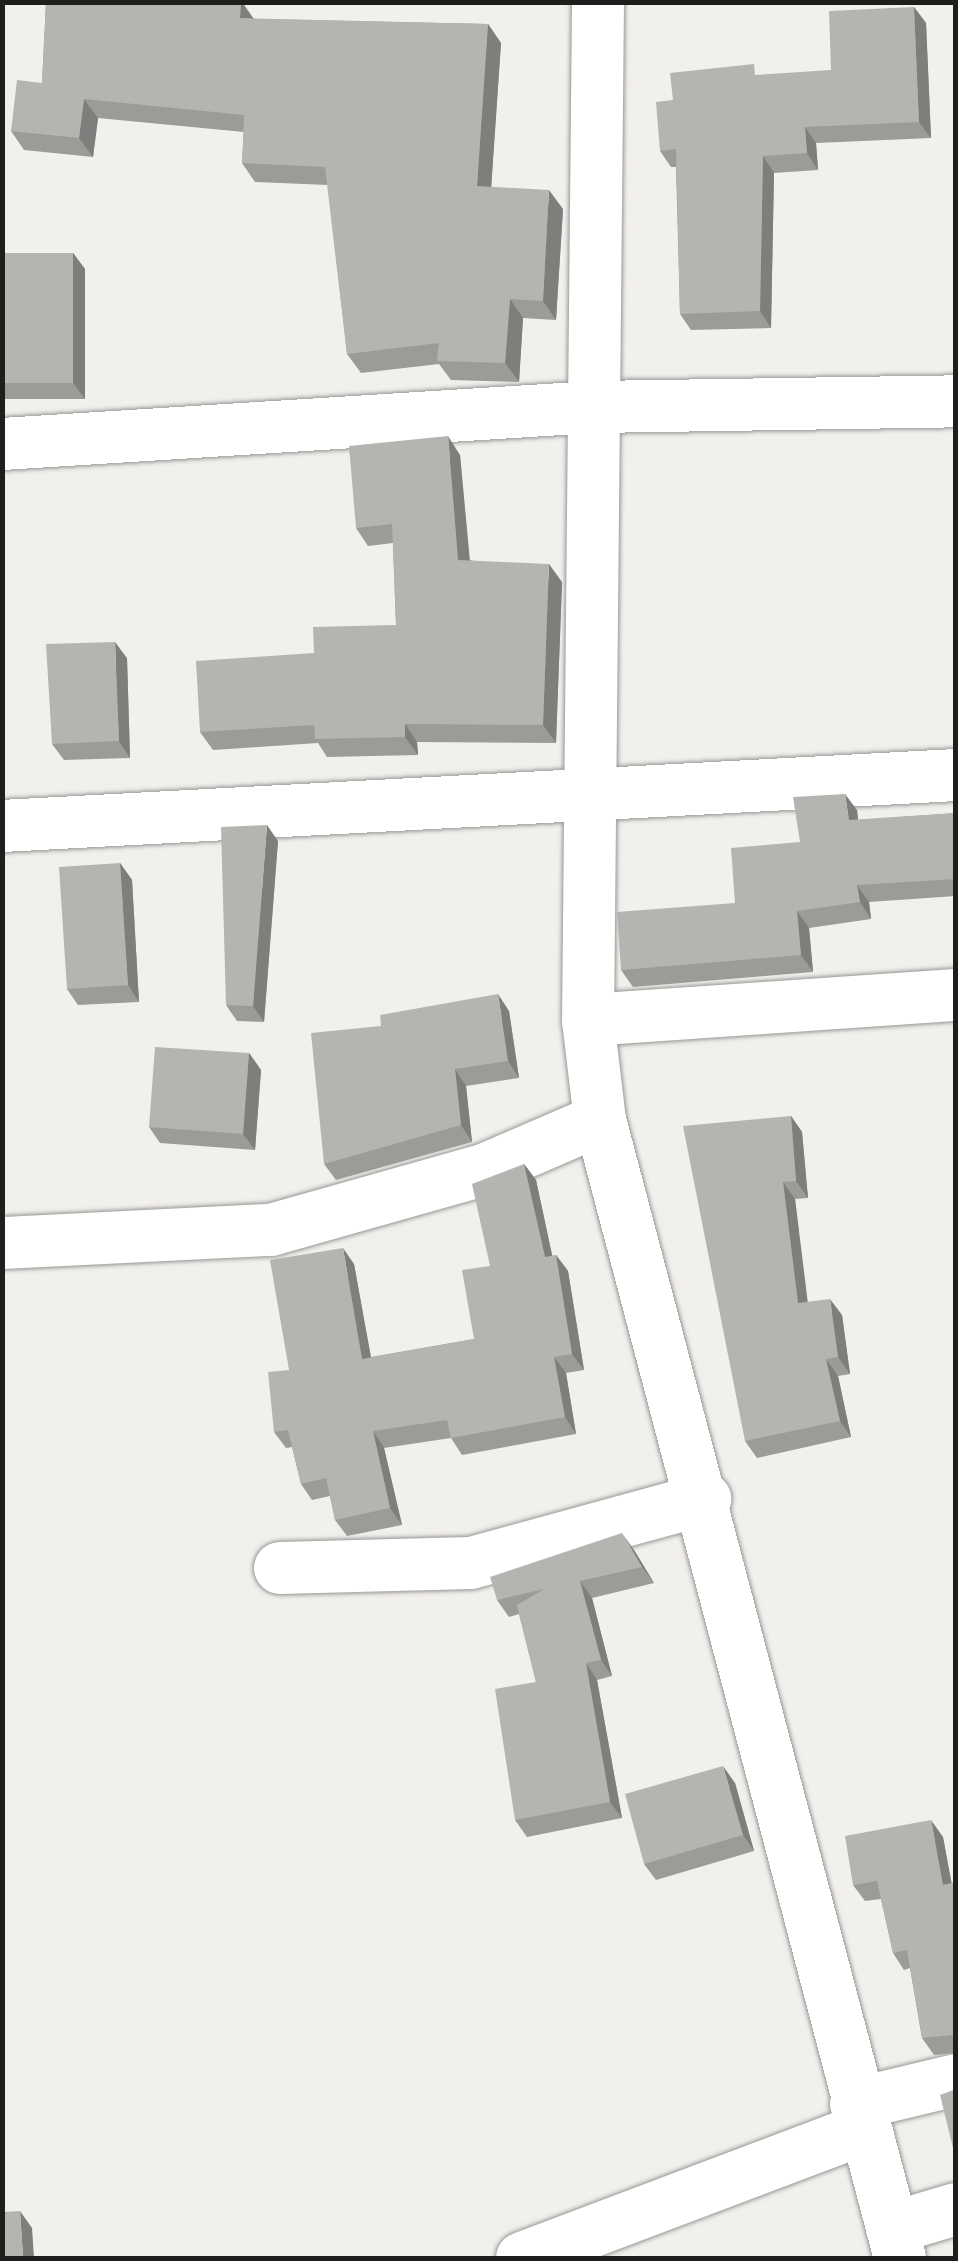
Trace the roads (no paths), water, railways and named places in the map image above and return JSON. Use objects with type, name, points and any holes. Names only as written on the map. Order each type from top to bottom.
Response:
[{"type":"street","points":[[598,2],[588,1020],[600,1120],[705,1498],[860,2117],[896,2243],[956,2209]]},
{"type":"street","points":[[2,444],[594,407],[956,402]]},
{"type":"street","points":[[2,826],[588,798],[956,775]]},
{"type":"street","points":[[588,1020],[956,995]]},
{"type":"street","points":[[2,1243],[271,1230],[486,1168],[600,1120]]},
{"type":"street","points":[[280,1568],[471,1564],[705,1498]]},
{"type":"street","points":[[522,2258],[956,2080]]}]
